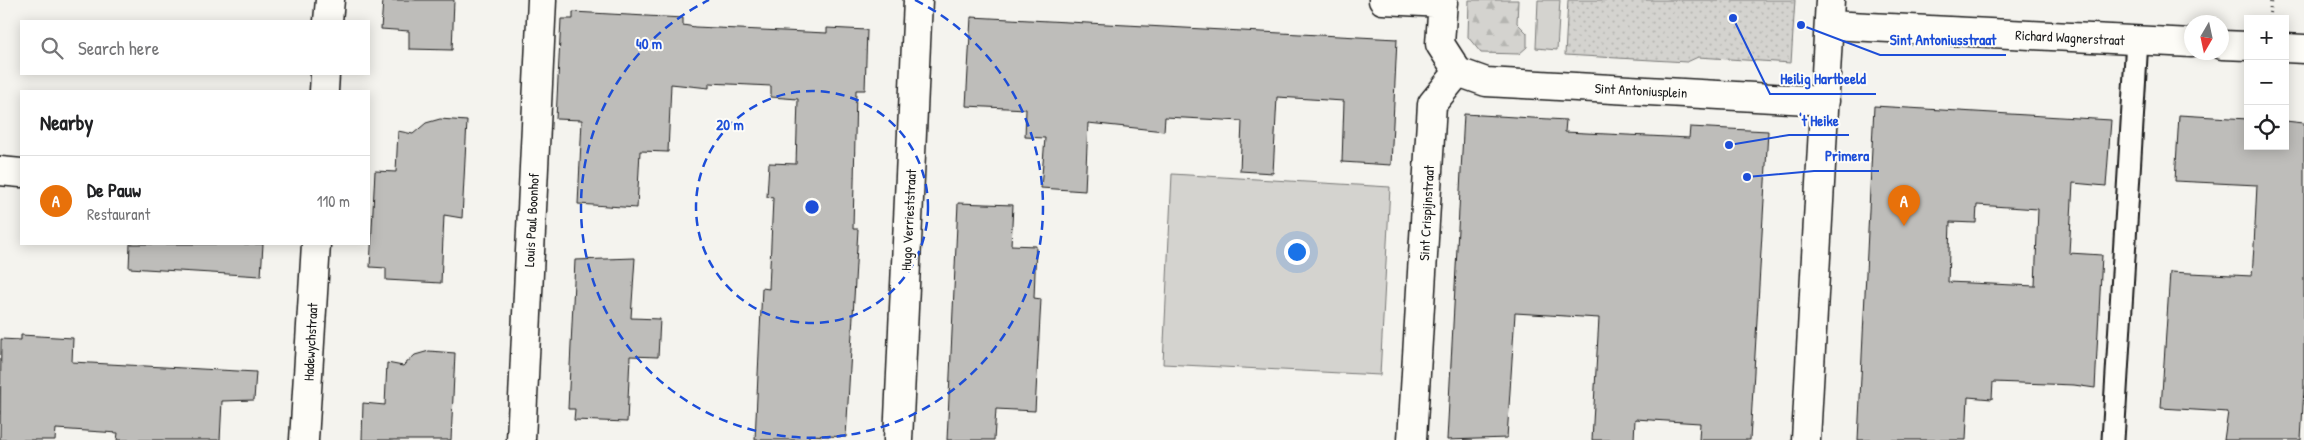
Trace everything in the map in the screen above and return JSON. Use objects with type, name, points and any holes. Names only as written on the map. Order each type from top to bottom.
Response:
[{"type":"street","points":[[328,20],[330,0]]},
{"type":"street","name":"Louis Paul Boonhof","points":[[521,440],[542,0]]},
{"type":"street","name":"Hugo Verrieststraat","points":[[898,440],[918,0]]},
{"type":"street","points":[[1383,0],[1443,1],[1440,44],[1458,72]]},
{"type":"street","points":[[1806,440],[1830,12]]},
{"type":"street","name":"Richard Wagnerstraat","points":[[1830,12],[2184,43]]},
{"type":"street","points":[[2229,45],[2244,46]]},
{"type":"street","points":[[2289,48],[2304,49]]},
{"type":"street","name":"Sint Antoniusplein","points":[[1458,72],[1486,82],[1825,100]]},
{"type":"street","name":"Sint Crispijnstraat","points":[[1412,440],[1432,104],[1458,72]]},
{"type":"street","points":[[324,90],[325,75]]},
{"type":"street","points":[[0,172],[20,172]]},
{"type":"street","name":"Hadewychstraat","points":[[304,440],[316,245]]},
{"type":"lane","points":[[2112,440],[2137,40]]},
{"type":"path","points":[[2269,15],[2270,0]]},
{"type":"green space","points":[[1469,0],[1518,0],[1517,23],[1527,33],[1527,47],[1519,54],[1481,53],[1468,37]]},
{"type":"green space","points":[[1538,0],[1560,0],[1557,50],[1536,48]]},
{"type":"green space","points":[[1568,0],[1795,0],[1791,63],[1698,57],[1687,62],[1565,55]]},
{"type":"green space","points":[[1172,174],[1390,187],[1380,375],[1163,364]]},
{"type":"building","points":[[383,0],[454,0],[452,50],[409,49],[409,31],[381,29]]},
{"type":"building","points":[[573,12],[683,18],[683,25],[695,27],[827,33],[827,28],[867,30],[865,90],[856,90],[853,229],[858,229],[846,437],[809,435],[809,440],[755,440],[762,288],[769,289],[773,198],[767,197],[769,163],[796,164],[798,99],[771,97],[771,86],[709,83],[709,88],[671,84],[668,152],[640,151],[637,208],[578,204],[582,120],[556,119],[561,19],[573,19]]},
{"type":"building","points":[[971,17],[1397,39],[1391,165],[1342,162],[1344,101],[1277,97],[1273,173],[1240,171],[1242,121],[1165,117],[1164,131],[1088,123],[1085,191],[1041,188],[1045,138],[1025,137],[1026,109],[966,106]]},
{"type":"building","points":[[1874,106],[2111,120],[2106,186],[2073,183],[2069,253],[2102,255],[2095,388],[2074,385],[1993,382],[1992,399],[1968,397],[1966,440],[1858,440]],"holes":[[[1977,205],[2038,209],[2035,286],[1948,282],[1950,222],[1976,223]]]},
{"type":"building","points":[[1464,114],[1566,120],[1565,132],[1689,138],[1690,127],[1768,131],[1750,440],[1699,440],[1700,423],[1635,419],[1634,440],[1592,440],[1599,318],[1515,313],[1507,438],[1447,440]]},
{"type":"building","points":[[2179,115],[2244,119],[2244,150],[2289,150],[2289,121],[2304,123],[2304,387],[2301,440],[2224,440],[2228,412],[2161,408],[2170,272],[2252,276],[2254,246],[2257,185],[2175,181]]},
{"type":"building","points":[[440,119],[467,121],[462,218],[444,215],[441,283],[386,280],[386,268],[370,267],[375,171],[396,172],[398,131],[413,134],[426,123]]},
{"type":"building","points":[[958,203],[1013,205],[1011,245],[1036,246],[1034,298],[1041,299],[1035,411],[996,409],[994,440],[947,440]]},
{"type":"building","points":[[130,245],[263,245],[261,276],[129,268]]},
{"type":"building","points":[[635,258],[631,318],[660,319],[658,357],[630,356],[627,422],[574,420],[575,409],[568,409],[575,260]]},
{"type":"building","points":[[21,335],[73,338],[72,362],[256,372],[254,400],[222,401],[220,440],[117,440],[118,433],[56,429],[55,440],[0,440],[1,339],[21,340]]},
{"type":"building","points":[[429,351],[455,353],[451,440],[362,440],[363,403],[385,405],[387,363],[403,366],[415,355]]},
{"type":"place","name":"Heilig Hartbeeld","points":[[1733,18]]},
{"type":"place","name":"Sint Antoniusstraat","points":[[1801,25]]},
{"type":"place","name":"'t Heike","points":[[1729,145]]},
{"type":"place","name":"Primera","points":[[1747,177]]},
{"type":"place","name":"De Pauw","points":[[1904,226]]}]
